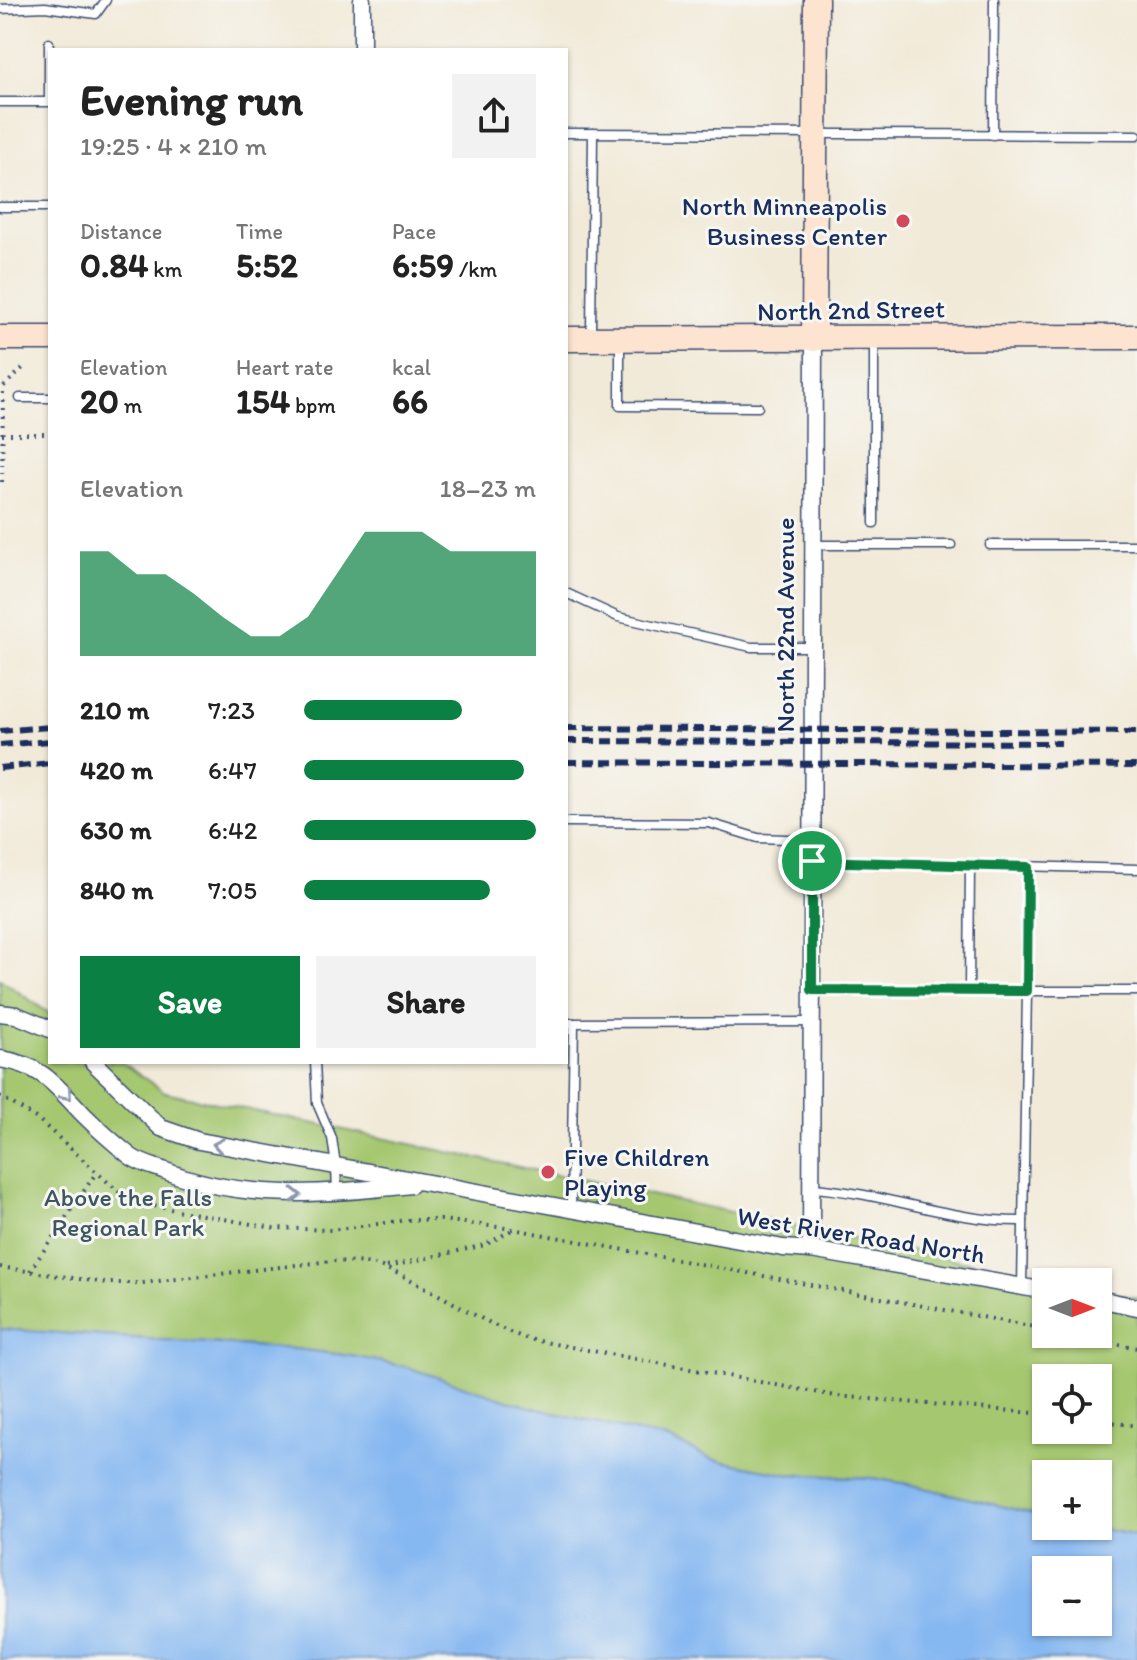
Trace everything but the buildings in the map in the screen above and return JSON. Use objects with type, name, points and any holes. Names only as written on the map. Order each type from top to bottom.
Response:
[{"type":"street","points":[[362,0],[362,48]]},
{"type":"street","name":"North 22nd Avenue","points":[[811,1250],[816,0]]},
{"type":"street","name":"North 2nd Street","points":[[568,339],[1137,337]]},
{"type":"street","points":[[0,338],[48,338]]},
{"type":"street","points":[[0,1013],[16,1015],[48,1028]]},
{"type":"street","name":"West River Road North","points":[[0,1059],[20,1061],[57,1083],[84,1115],[133,1158],[187,1180],[275,1194],[337,1193],[432,1182]]},
{"type":"street","name":"West River Road North","points":[[95,1064],[161,1128],[199,1141],[783,1248],[811,1250],[1032,1289]]},
{"type":"street","points":[[1112,1302],[1137,1307]]},
{"type":"lane","points":[[0,9],[45,7],[96,14],[106,0]]},
{"type":"lane","points":[[993,135],[994,0]]},
{"type":"lane","points":[[49,43],[49,48]]},
{"type":"lane","points":[[0,102],[48,102]]},
{"type":"lane","points":[[568,133],[1137,135]]},
{"type":"lane","points":[[591,339],[593,133]]},
{"type":"lane","points":[[0,207],[48,207]]},
{"type":"lane","points":[[874,336],[874,523]]},
{"type":"lane","points":[[620,339],[620,406],[758,407]]},
{"type":"lane","points":[[20,398],[48,398]]},
{"type":"lane","points":[[813,545],[951,545]]},
{"type":"lane","points":[[990,545],[1137,545]]},
{"type":"lane","points":[[568,594],[618,617],[751,647],[813,647]]},
{"type":"lane","points":[[568,822],[709,823],[758,838],[812,840]]},
{"type":"lane","points":[[812,861],[1137,869]]},
{"type":"lane","points":[[969,990],[970,866]]},
{"type":"lane","points":[[1022,1287],[1028,867]]},
{"type":"lane","points":[[812,990],[1137,991]]},
{"type":"lane","points":[[571,1209],[570,1023],[812,1022]]},
{"type":"lane","points":[[315,1064],[317,1103],[332,1138],[337,1193]]},
{"type":"lane","points":[[811,1188],[839,1190],[985,1220],[1023,1221]]},
{"type":"path","points":[[2,482],[3,387],[24,367]]},
{"type":"path","points":[[1,434],[48,434]]},
{"type":"path","points":[[30,1271],[96,1173]]},
{"type":"path","points":[[385,1268],[485,1245],[513,1229],[1032,1326]]},
{"type":"path","points":[[0,1267],[106,1283],[142,1283],[331,1261],[359,1262],[385,1268],[498,1329],[528,1339],[836,1396],[1032,1413]]},
{"type":"path","points":[[1112,1343],[1137,1348]]},
{"type":"path","points":[[1112,1422],[1137,1426]]},
{"type":"green space","name":"Above the Falls Regional Park","points":[[0,979],[48,1013],[48,1064],[124,1064],[165,1092],[1032,1276],[1032,1348],[1112,1348],[1112,1293],[1137,1298],[1137,1536],[1112,1531],[1112,1460],[1032,1460],[1032,1514],[908,1484],[872,1478],[786,1474],[711,1459],[671,1440],[530,1407],[406,1367],[295,1349],[0,1329]]},
{"type":"water","points":[[0,1329],[295,1349],[352,1356],[406,1367],[530,1407],[671,1440],[711,1459],[786,1474],[872,1478],[908,1484],[1032,1514],[1032,1540],[1112,1540],[1112,1531],[1137,1536],[1137,1660],[0,1660]]},
{"type":"railway","points":[[0,731],[48,727]]},
{"type":"railway","points":[[568,728],[1137,732]]},
{"type":"railway","points":[[0,745],[48,741]]},
{"type":"railway","points":[[568,741],[1061,743]]},
{"type":"railway","points":[[568,762],[1137,766]]},
{"type":"railway","points":[[0,768],[48,763]]},
{"type":"place","name":"North Minneapolis Business Center","points":[[903,221]]},
{"type":"place","name":"Five Children Playing","points":[[548,1172]]},
{"type":"route","points":[[812,861],[1028,867],[1027,991],[812,990],[812,861]]}]
